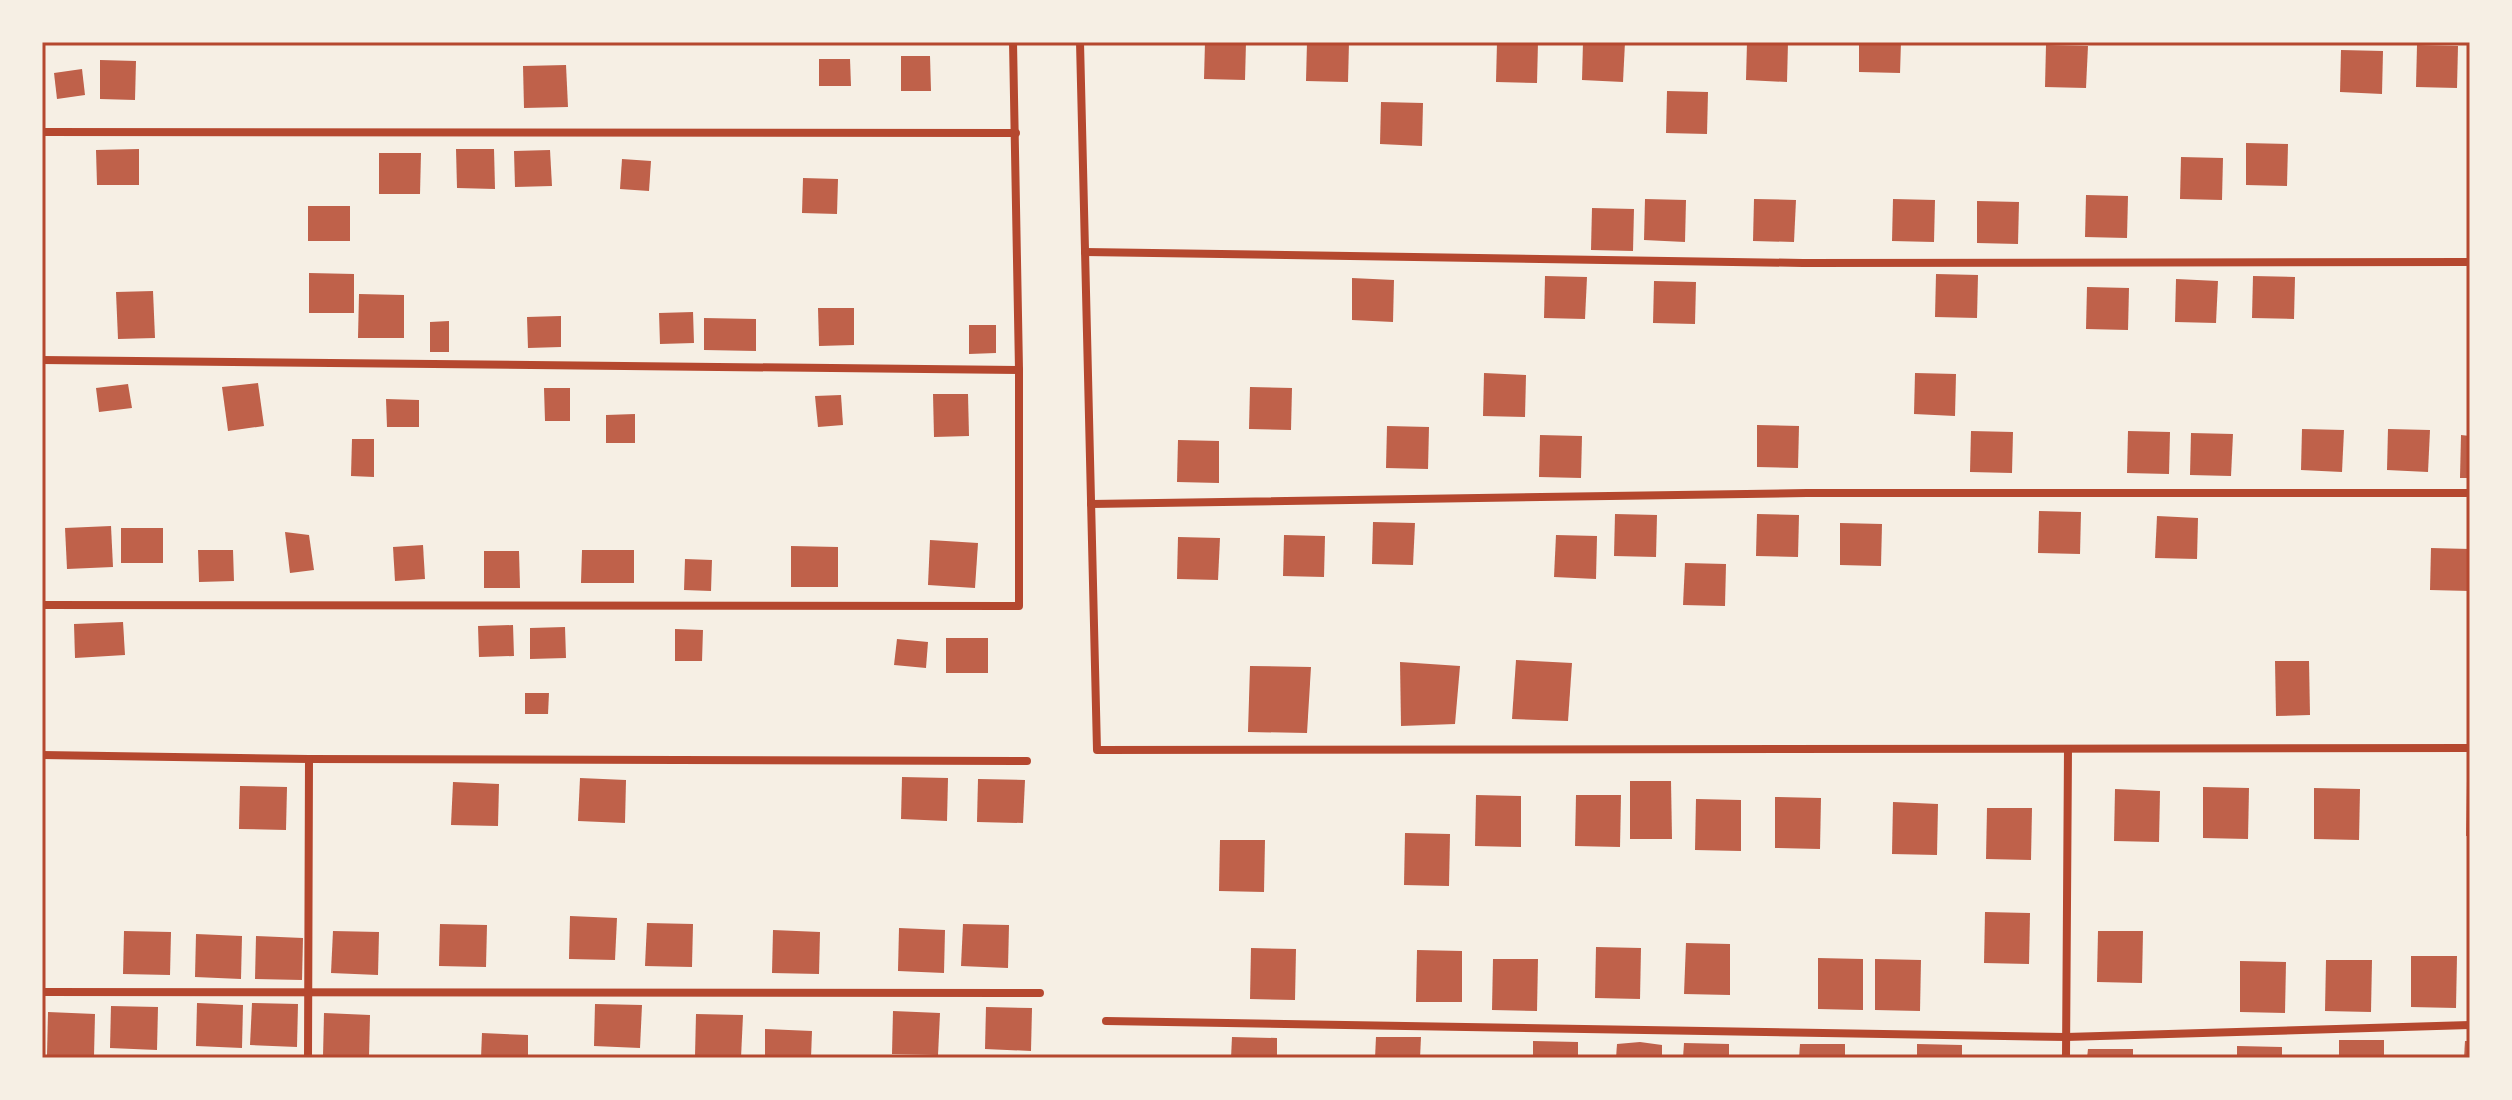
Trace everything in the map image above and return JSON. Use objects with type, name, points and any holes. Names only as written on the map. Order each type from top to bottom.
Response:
[{"type":"street","points":[[42,605],[1019,606],[1019,370],[1013,42]]},
{"type":"street","points":[[1080,42],[1097,750],[2470,748]]},
{"type":"street","points":[[42,132],[1016,133]]},
{"type":"street","points":[[1085,252],[1803,263],[2470,262]]},
{"type":"street","points":[[42,360],[1019,370]]},
{"type":"street","points":[[1091,504],[1807,493],[2470,493]]},
{"type":"street","points":[[2066,1058],[2068,749]]},
{"type":"street","points":[[42,755],[1027,761]]},
{"type":"street","points":[[308,1058],[309,759]]},
{"type":"street","points":[[42,992],[1040,993]]},
{"type":"street","points":[[1106,1021],[2066,1037],[2470,1025]]},
{"type":"building","points":[[1205,42],[1246,42],[1245,80],[1204,79]]},
{"type":"building","points":[[1307,42],[1349,42],[1348,82],[1306,81]]},
{"type":"building","points":[[1497,42],[1538,42],[1537,83],[1496,82]]},
{"type":"building","points":[[1583,42],[1625,42],[1623,82],[1582,80]]},
{"type":"building","points":[[1747,42],[1788,42],[1787,82],[1746,80]]},
{"type":"building","points":[[1859,42],[1901,42],[1900,73],[1859,72]]},
{"type":"building","points":[[2046,45],[2088,46],[2086,88],[2045,87]]},
{"type":"building","points":[[2417,45],[2458,46],[2457,88],[2416,87]]},
{"type":"building","points":[[2341,50],[2383,51],[2382,94],[2340,92]]},
{"type":"building","points":[[901,56],[930,56],[931,91],[901,91]]},
{"type":"building","points":[[819,59],[850,59],[851,86],[819,86]]},
{"type":"building","points":[[100,60],[136,61],[135,100],[100,99]]},
{"type":"building","points":[[566,65],[568,107],[524,108],[523,66]]},
{"type":"building","points":[[82,69],[85,95],[57,99],[54,73]]},
{"type":"building","points":[[1667,91],[1708,92],[1707,134],[1666,133]]},
{"type":"building","points":[[1381,102],[1423,103],[1422,146],[1380,144]]},
{"type":"building","points":[[2246,143],[2288,144],[2287,186],[2246,185]]},
{"type":"building","points":[[139,149],[139,185],[97,185],[96,150]]},
{"type":"building","points":[[456,149],[494,149],[495,189],[457,188]]},
{"type":"building","points":[[550,150],[552,186],[515,187],[514,151]]},
{"type":"building","points":[[379,153],[421,153],[420,194],[379,194]]},
{"type":"building","points":[[2181,157],[2223,158],[2222,200],[2180,199]]},
{"type":"building","points":[[622,159],[651,161],[649,191],[620,189]]},
{"type":"building","points":[[803,178],[838,179],[837,214],[802,213]]},
{"type":"building","points":[[2086,195],[2128,196],[2127,238],[2085,237]]},
{"type":"building","points":[[1645,199],[1686,200],[1685,242],[1644,240]]},
{"type":"building","points":[[1754,199],[1796,200],[1794,242],[1753,241]]},
{"type":"building","points":[[1893,199],[1935,200],[1934,242],[1892,241]]},
{"type":"building","points":[[1977,201],[2019,202],[2018,244],[1977,243]]},
{"type":"building","points":[[308,206],[350,206],[350,241],[308,241]]},
{"type":"building","points":[[1592,208],[1634,209],[1633,251],[1591,250]]},
{"type":"building","points":[[309,273],[354,274],[354,313],[309,313]]},
{"type":"building","points":[[1936,274],[1978,275],[1977,318],[1935,317]]},
{"type":"building","points":[[1545,276],[1587,277],[1585,319],[1544,318]]},
{"type":"building","points":[[2253,276],[2295,277],[2294,319],[2252,318]]},
{"type":"building","points":[[1352,278],[1394,280],[1393,322],[1352,320]]},
{"type":"building","points":[[2176,279],[2218,281],[2216,323],[2175,322]]},
{"type":"building","points":[[1654,281],[1696,282],[1695,324],[1653,323]]},
{"type":"building","points":[[2087,287],[2129,288],[2128,330],[2086,329]]},
{"type":"building","points":[[153,291],[155,338],[118,339],[116,292]]},
{"type":"building","points":[[359,294],[404,295],[404,338],[358,338]]},
{"type":"building","points":[[818,308],[854,308],[854,345],[819,346]]},
{"type":"building","points":[[693,312],[694,343],[660,344],[659,313]]},
{"type":"building","points":[[561,316],[561,347],[528,348],[527,317]]},
{"type":"building","points":[[704,318],[756,319],[756,351],[704,350]]},
{"type":"building","points":[[449,321],[449,352],[430,352],[430,322]]},
{"type":"building","points":[[969,325],[996,325],[996,353],[969,354]]},
{"type":"building","points":[[1484,373],[1526,375],[1525,417],[1483,416]]},
{"type":"building","points":[[1915,373],[1956,374],[1955,416],[1914,414]]},
{"type":"building","points":[[258,383],[264,426],[228,431],[222,387]]},
{"type":"building","points":[[128,384],[132,408],[99,412],[96,388]]},
{"type":"building","points":[[1250,387],[1292,388],[1291,430],[1249,429]]},
{"type":"building","points":[[544,388],[570,388],[570,421],[545,421]]},
{"type":"building","points":[[933,394],[968,394],[969,436],[934,437]]},
{"type":"building","points":[[841,395],[843,425],[818,427],[815,396]]},
{"type":"building","points":[[386,399],[419,400],[419,427],[387,427]]},
{"type":"building","points":[[635,414],[635,443],[606,443],[606,415]]},
{"type":"building","points":[[1757,425],[1799,426],[1798,468],[1757,467]]},
{"type":"building","points":[[1387,426],[1429,427],[1428,469],[1386,468]]},
{"type":"building","points":[[2302,429],[2344,430],[2342,472],[2301,470]]},
{"type":"building","points":[[2388,429],[2430,430],[2428,472],[2387,470]]},
{"type":"building","points":[[1971,431],[2013,432],[2012,473],[1970,472]]},
{"type":"building","points":[[2128,431],[2170,432],[2169,474],[2127,473]]},
{"type":"building","points":[[2191,433],[2233,434],[2231,476],[2190,475]]},
{"type":"building","points":[[1540,435],[1582,436],[1581,478],[1539,477]]},
{"type":"building","points":[[2461,435],[2470,436],[2470,478],[2460,478]]},
{"type":"building","points":[[352,439],[374,439],[374,477],[351,476]]},
{"type":"building","points":[[1178,440],[1219,441],[1219,483],[1177,482]]},
{"type":"building","points":[[2039,511],[2081,512],[2080,554],[2038,553]]},
{"type":"building","points":[[1615,514],[1657,515],[1656,557],[1614,556]]},
{"type":"building","points":[[1757,514],[1799,515],[1798,557],[1756,556]]},
{"type":"building","points":[[2157,516],[2198,518],[2197,559],[2155,558]]},
{"type":"building","points":[[1373,522],[1415,523],[1413,565],[1372,564]]},
{"type":"building","points":[[1840,523],[1882,524],[1881,566],[1840,565]]},
{"type":"building","points":[[111,526],[113,567],[67,569],[65,528]]},
{"type":"building","points":[[121,528],[163,528],[163,563],[121,563]]},
{"type":"building","points":[[285,532],[309,535],[314,570],[290,573]]},
{"type":"building","points":[[1284,535],[1325,536],[1324,577],[1283,576]]},
{"type":"building","points":[[1556,535],[1597,536],[1596,579],[1554,577]]},
{"type":"building","points":[[1178,537],[1220,538],[1218,580],[1177,579]]},
{"type":"building","points":[[930,540],[978,543],[975,588],[928,585]]},
{"type":"building","points":[[423,545],[425,579],[395,581],[393,547]]},
{"type":"building","points":[[791,546],[838,547],[838,587],[791,587]]},
{"type":"building","points":[[2431,548],[2470,549],[2470,591],[2430,590]]},
{"type":"building","points":[[198,550],[233,550],[234,581],[199,582]]},
{"type":"building","points":[[582,550],[634,550],[634,583],[581,583]]},
{"type":"building","points":[[484,551],[519,551],[520,588],[484,588]]},
{"type":"building","points":[[685,559],[712,560],[711,591],[684,590]]},
{"type":"building","points":[[1685,563],[1726,564],[1725,606],[1683,605]]},
{"type":"building","points":[[123,622],[125,655],[75,658],[74,624]]},
{"type":"building","points":[[513,625],[514,656],[479,657],[478,626]]},
{"type":"building","points":[[565,627],[566,658],[530,659],[530,628]]},
{"type":"building","points":[[675,629],[703,630],[702,661],[675,661]]},
{"type":"building","points":[[946,638],[988,638],[988,673],[946,673]]},
{"type":"building","points":[[897,639],[928,642],[926,668],[894,665]]},
{"type":"building","points":[[1516,660],[1572,663],[1568,721],[1512,719]]},
{"type":"building","points":[[2275,661],[2309,661],[2310,715],[2276,716]]},
{"type":"building","points":[[1400,662],[1460,666],[1455,724],[1401,726]]},
{"type":"building","points":[[1250,666],[1311,667],[1307,733],[1248,732]]},
{"type":"building","points":[[525,693],[549,693],[548,714],[525,714]]},
{"type":"building","points":[[902,777],[948,778],[947,821],[901,819]]},
{"type":"building","points":[[580,778],[626,780],[625,823],[578,821]]},
{"type":"building","points":[[978,779],[1025,780],[1023,823],[977,822]]},
{"type":"building","points":[[1630,781],[1671,781],[1672,839],[1630,839]]},
{"type":"building","points":[[2467,781],[2470,781],[2470,836],[2466,836]]},
{"type":"building","points":[[453,782],[499,784],[498,826],[451,825]]},
{"type":"building","points":[[240,786],[287,787],[286,830],[239,829]]},
{"type":"building","points":[[2203,787],[2249,788],[2248,839],[2203,838]]},
{"type":"building","points":[[2314,788],[2360,789],[2359,840],[2314,839]]},
{"type":"building","points":[[2115,789],[2160,791],[2159,842],[2114,841]]},
{"type":"building","points":[[1476,795],[1521,796],[1521,847],[1475,846]]},
{"type":"building","points":[[1576,795],[1621,795],[1620,847],[1575,846]]},
{"type":"building","points":[[1775,797],[1821,798],[1820,849],[1775,848]]},
{"type":"building","points":[[1696,799],[1741,800],[1741,851],[1695,850]]},
{"type":"building","points":[[1893,802],[1938,804],[1937,855],[1892,854]]},
{"type":"building","points":[[1987,808],[2032,808],[2031,860],[1986,859]]},
{"type":"building","points":[[1405,833],[1450,834],[1449,886],[1404,885]]},
{"type":"building","points":[[1220,840],[1265,840],[1264,892],[1219,891]]},
{"type":"building","points":[[1985,912],[2030,913],[2029,964],[1984,963]]},
{"type":"building","points":[[570,916],[617,918],[615,960],[569,959]]},
{"type":"building","points":[[647,923],[693,924],[692,967],[645,966]]},
{"type":"building","points":[[440,924],[487,925],[486,967],[439,966]]},
{"type":"building","points":[[963,924],[1009,925],[1008,968],[961,966]]},
{"type":"building","points":[[899,928],[945,930],[944,973],[898,971]]},
{"type":"building","points":[[773,930],[820,932],[819,974],[772,973]]},
{"type":"building","points":[[124,931],[171,932],[170,975],[123,974]]},
{"type":"building","points":[[333,931],[379,932],[378,975],[331,973]]},
{"type":"building","points":[[2098,931],[2143,931],[2142,983],[2097,982]]},
{"type":"building","points":[[196,934],[242,936],[241,979],[195,977]]},
{"type":"building","points":[[256,936],[303,938],[302,980],[255,979]]},
{"type":"building","points":[[1686,943],[1730,944],[1730,995],[1684,994]]},
{"type":"building","points":[[1596,947],[1641,948],[1640,999],[1595,998]]},
{"type":"building","points":[[1251,948],[1296,949],[1295,1000],[1250,999]]},
{"type":"building","points":[[1417,950],[1462,951],[1462,1002],[1416,1002]]},
{"type":"building","points":[[2411,956],[2457,956],[2456,1008],[2411,1007]]},
{"type":"building","points":[[1818,958],[1863,959],[1863,1010],[1818,1009]]},
{"type":"building","points":[[1493,959],[1538,959],[1537,1011],[1492,1010]]},
{"type":"building","points":[[1875,959],[1921,960],[1920,1011],[1875,1010]]},
{"type":"building","points":[[2326,960],[2372,960],[2371,1012],[2325,1011]]},
{"type":"building","points":[[2240,961],[2286,962],[2285,1013],[2240,1012]]},
{"type":"building","points":[[197,1003],[243,1005],[242,1048],[196,1046]]},
{"type":"building","points":[[252,1003],[298,1004],[297,1047],[250,1045]]},
{"type":"building","points":[[595,1004],[642,1005],[640,1048],[594,1046]]},
{"type":"building","points":[[111,1006],[158,1007],[157,1050],[110,1048]]},
{"type":"building","points":[[986,1007],[1032,1008],[1031,1051],[985,1049]]},
{"type":"building","points":[[893,1011],[940,1013],[938,1055],[892,1054]]},
{"type":"building","points":[[48,1012],[95,1014],[94,1056],[47,1055]]},
{"type":"building","points":[[324,1013],[370,1015],[369,1057],[323,1056]]},
{"type":"building","points":[[696,1014],[743,1015],[741,1058],[695,1056]]},
{"type":"building","points":[[765,1029],[812,1031],[811,1058],[765,1058]]},
{"type":"building","points":[[482,1033],[528,1035],[528,1058],[481,1058]]},
{"type":"building","points":[[1232,1037],[1277,1038],[1277,1058],[1231,1058]]},
{"type":"building","points":[[1376,1037],[1421,1037],[1420,1058],[1375,1058]]},
{"type":"building","points":[[2339,1040],[2384,1040],[2384,1058],[2339,1058]]},
{"type":"building","points":[[1533,1041],[1578,1042],[1578,1058],[1533,1058]]},
{"type":"building","points":[[2465,1041],[2470,1041],[2470,1058],[2464,1058]]},
{"type":"building","points":[[1640,1042],[1662,1045],[1662,1058],[1616,1058],[1617,1044]]},
{"type":"building","points":[[1684,1043],[1729,1044],[1729,1058],[1683,1058]]},
{"type":"building","points":[[1800,1044],[1845,1044],[1845,1058],[1799,1058]]},
{"type":"building","points":[[1917,1044],[1962,1045],[1962,1058],[1917,1058]]},
{"type":"building","points":[[2237,1046],[2282,1047],[2282,1058],[2237,1058]]},
{"type":"building","points":[[2088,1049],[2133,1049],[2133,1058],[2087,1058]]}]
